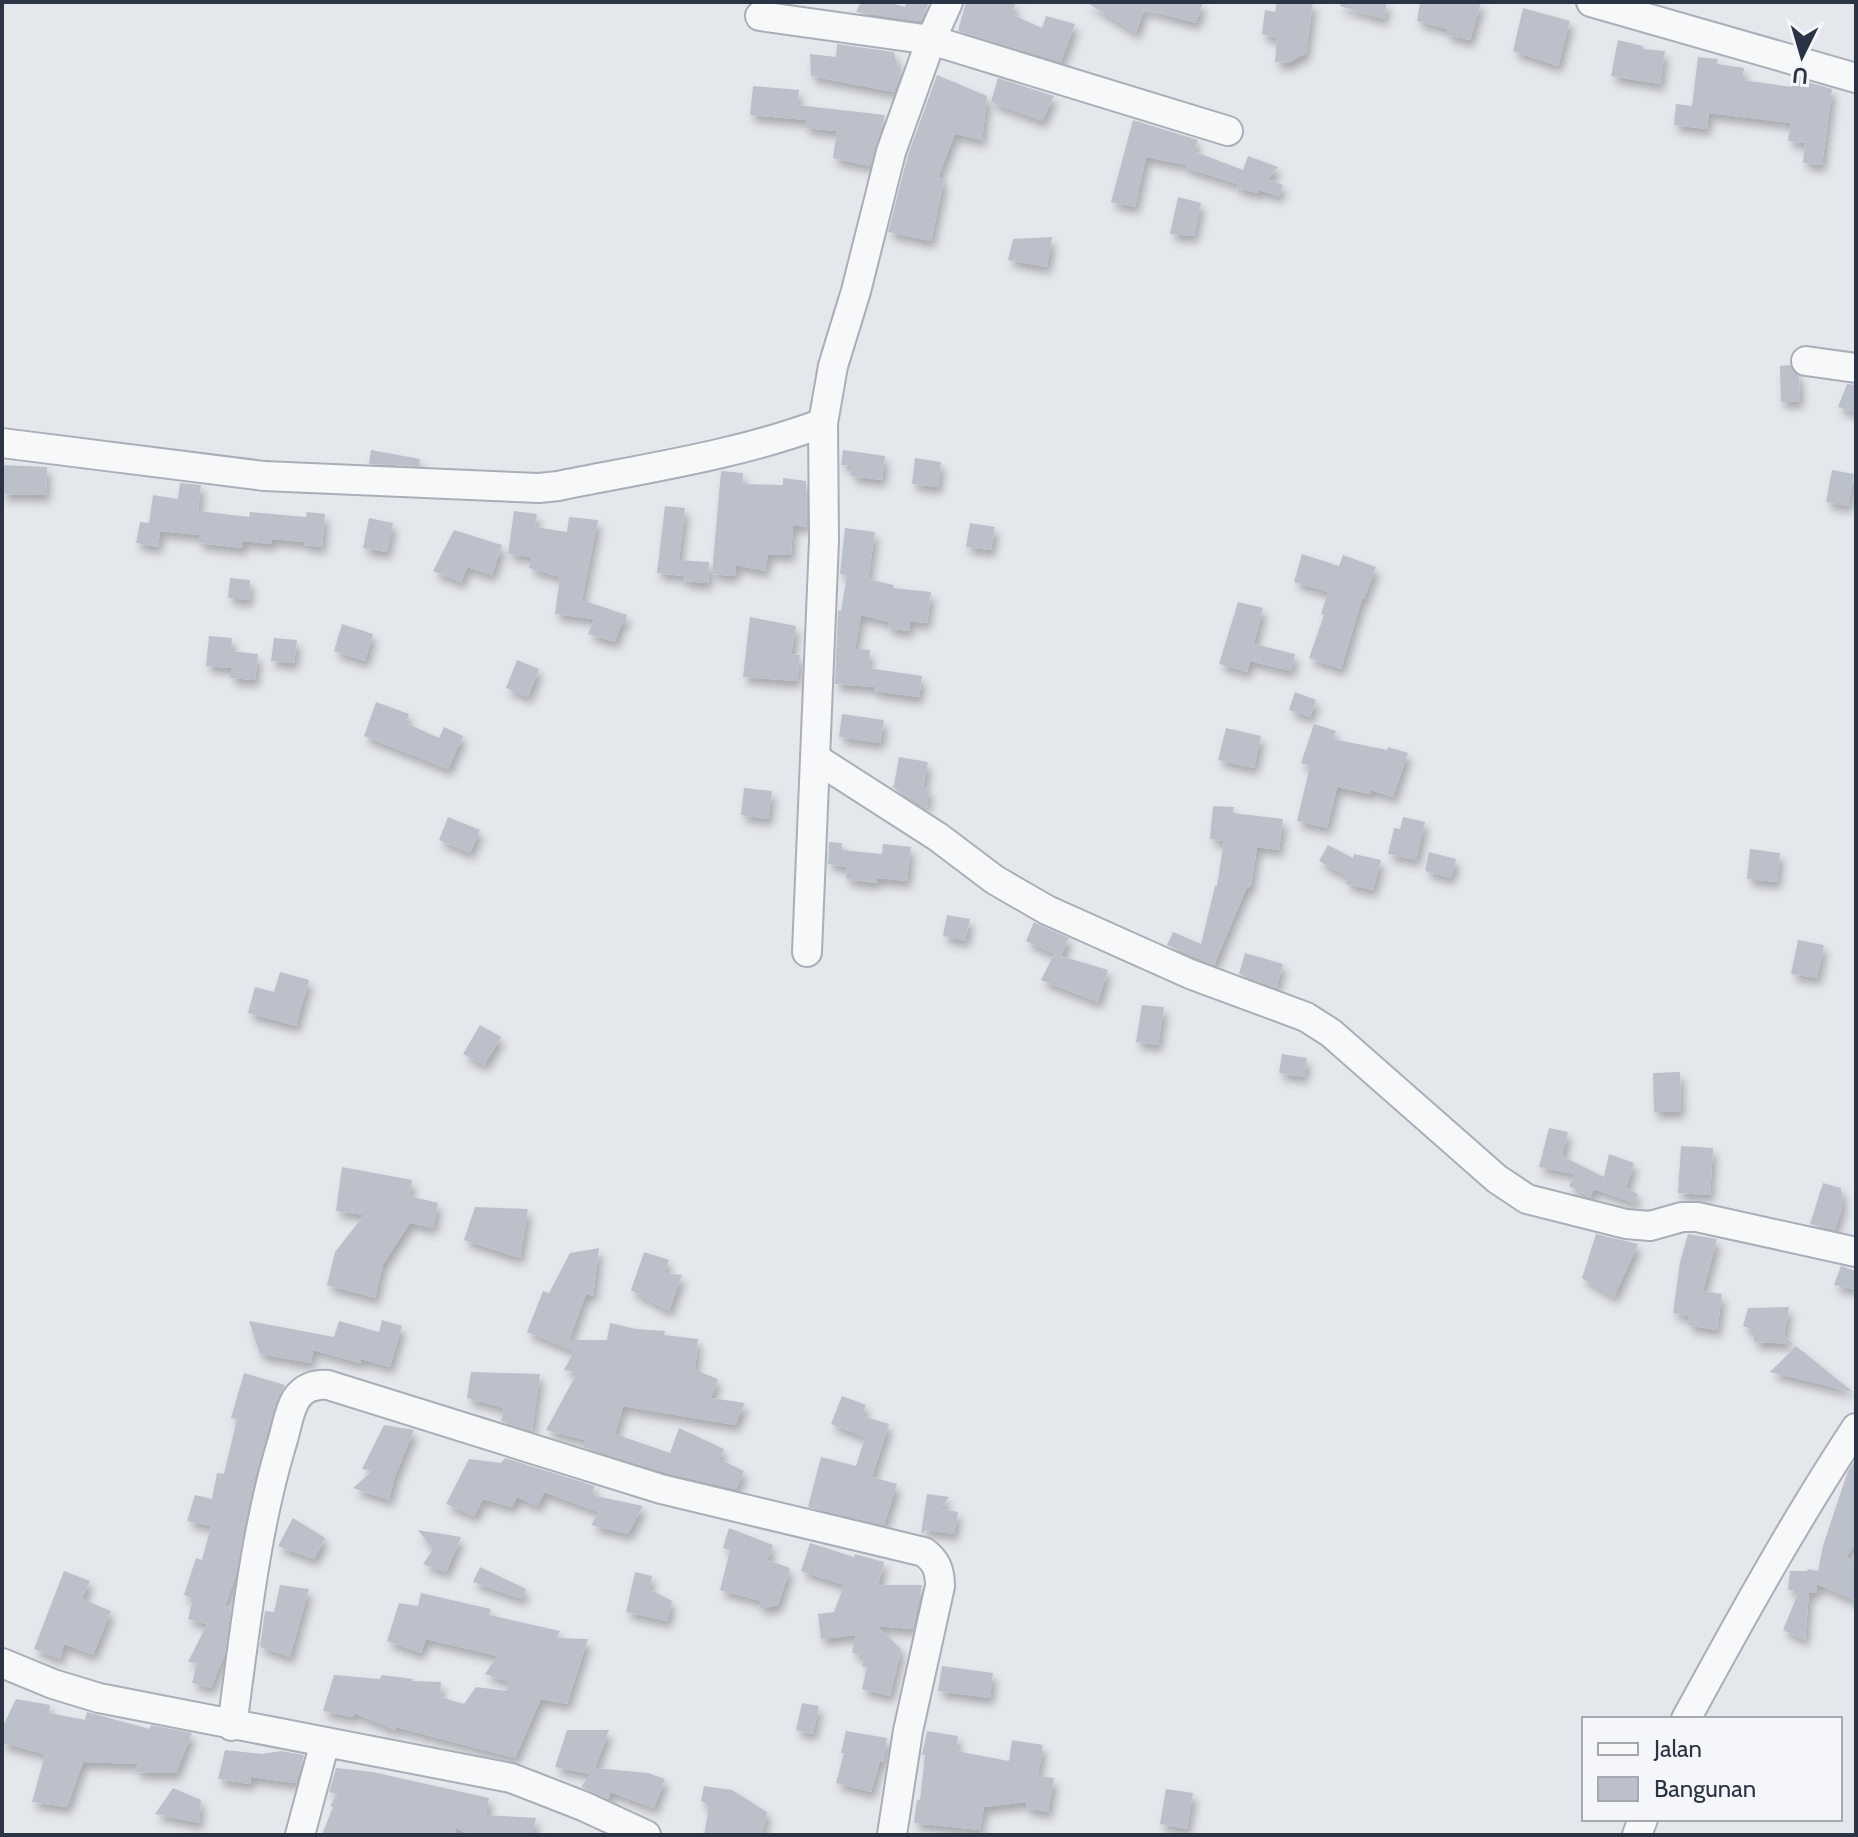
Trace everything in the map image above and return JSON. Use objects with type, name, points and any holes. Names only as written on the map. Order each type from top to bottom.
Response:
[{"type":"street","points":[[807,952],[824,540],[823,423],[833,366],[856,291],[891,152],[948,2]]},
{"type":"street","points":[[1591,2],[1654,12],[1856,78]]},
{"type":"street","points":[[760,16],[931,40],[1228,131]]},
{"type":"street","points":[[1806,361],[1856,368]]},
{"type":"street","points":[[2,443],[264,476],[539,488],[704,456],[792,435],[823,423]]},
{"type":"street","points":[[815,758],[938,837],[995,880],[1047,910],[1190,974],[1306,1017],[1331,1033],[1497,1179],[1527,1199],[1626,1224],[1650,1226],[1682,1217],[1697,1217],[1856,1252]]},
{"type":"street","points":[[232,1726],[257,1548],[274,1472],[295,1401],[317,1384],[328,1385],[661,1489],[924,1552],[933,1559],[938,1567],[940,1586],[908,1731],[892,1835]]},
{"type":"street","points":[[1687,1717],[1742,1615],[1856,1428]]},
{"type":"street","points":[[2,1663],[53,1684],[99,1698],[511,1778],[646,1835]]},
{"type":"street","points":[[300,1835],[325,1742]]},
{"type":"building","points":[[861,2],[888,2],[905,7],[906,2],[929,2],[921,21],[856,12]]},
{"type":"building","points":[[966,2],[1016,2],[1011,14],[1042,28],[1046,16],[1075,24],[1061,62],[958,31]]},
{"type":"building","points":[[1086,2],[1203,2],[1196,23],[1144,9],[1136,33]]},
{"type":"building","points":[[1277,2],[1313,2],[1306,53],[1288,63],[1275,62],[1277,38],[1262,34],[1265,10],[1275,12]]},
{"type":"building","points":[[1341,2],[1387,2],[1384,19],[1340,6]]},
{"type":"building","points":[[1420,2],[1481,2],[1470,40],[1447,35],[1448,29],[1417,21]]},
{"type":"building","points":[[1523,8],[1570,21],[1558,66],[1513,51]]},
{"type":"building","points":[[1618,40],[1643,46],[1643,49],[1665,51],[1660,84],[1611,76]]},
{"type":"building","points":[[837,44],[894,52],[900,76],[894,92],[811,76],[810,54],[836,57]]},
{"type":"building","points":[[1698,57],[1718,59],[1717,64],[1744,68],[1742,80],[1792,87],[1793,78],[1832,89],[1822,165],[1803,163],[1805,143],[1788,141],[1791,123],[1709,113],[1707,129],[1674,125],[1676,104],[1692,106]]},
{"type":"building","points":[[937,75],[987,96],[982,140],[955,134],[938,177],[944,180],[931,241],[888,232],[908,155]]},
{"type":"building","points":[[998,78],[1054,96],[1042,121],[991,102]]},
{"type":"building","points":[[753,86],[799,90],[797,105],[885,115],[870,166],[833,158],[837,131],[805,128],[807,120],[750,115]]},
{"type":"building","points":[[1133,120],[1198,140],[1193,151],[1243,170],[1248,156],[1278,167],[1268,179],[1283,185],[1279,196],[1236,188],[1238,184],[1186,168],[1187,165],[1146,157],[1135,207],[1111,202]]},
{"type":"building","points":[[1178,197],[1201,203],[1194,236],[1170,234]]},
{"type":"building","points":[[1052,237],[1047,267],[1008,260],[1013,239]]},
{"type":"building","points":[[1790,365],[1799,376],[1800,401],[1781,402],[1780,366]]},
{"type":"building","points":[[1847,384],[1856,385],[1856,413],[1838,407]]},
{"type":"building","points":[[371,450],[420,459],[419,466],[369,464]]},
{"type":"building","points":[[843,450],[885,456],[882,480],[851,476],[852,466],[841,465]]},
{"type":"building","points":[[915,458],[941,462],[938,487],[912,484]]},
{"type":"building","points":[[2,465],[47,467],[46,495],[2,494]]},
{"type":"building","points":[[1832,470],[1854,474],[1848,506],[1826,502]]},
{"type":"building","points":[[721,471],[743,473],[742,484],[783,485],[783,478],[806,481],[807,527],[793,525],[791,555],[768,554],[765,571],[736,565],[735,576],[712,574]]},
{"type":"building","points":[[180,483],[201,485],[198,511],[249,517],[250,512],[306,517],[307,512],[325,514],[322,547],[272,539],[271,544],[243,541],[243,548],[199,543],[199,535],[160,531],[158,547],[136,543],[140,522],[149,523],[153,495],[178,499]]},
{"type":"building","points":[[665,506],[685,508],[679,560],[709,562],[708,583],[683,581],[683,576],[657,573]]},
{"type":"building","points":[[514,511],[537,514],[535,527],[567,532],[569,517],[598,520],[582,600],[627,615],[615,642],[588,634],[594,619],[555,614],[560,577],[529,568],[532,557],[508,554]]},
{"type":"building","points":[[369,518],[393,523],[387,552],[363,548]]},
{"type":"building","points":[[970,523],[995,527],[991,550],[966,547]]},
{"type":"building","points":[[845,528],[875,532],[868,579],[894,585],[893,588],[931,592],[927,623],[910,621],[909,631],[888,628],[889,622],[861,615],[855,649],[870,650],[868,668],[922,676],[919,697],[874,691],[874,687],[835,684],[838,610],[841,611],[847,575],[840,574]]},
{"type":"building","points":[[454,530],[502,545],[492,575],[467,567],[461,582],[433,571]]},
{"type":"building","points":[[1302,554],[1339,566],[1343,555],[1376,567],[1362,599],[1341,669],[1309,658],[1324,615],[1321,614],[1328,592],[1294,582]]},
{"type":"building","points":[[230,578],[250,580],[249,600],[228,598]]},
{"type":"building","points":[[1238,602],[1263,608],[1254,644],[1295,654],[1291,671],[1250,661],[1247,672],[1219,664]]},
{"type":"building","points":[[750,617],[796,626],[791,654],[800,655],[797,681],[743,677]]},
{"type":"building","points":[[342,624],[373,634],[365,661],[334,651]]},
{"type":"building","points":[[209,636],[232,638],[231,651],[258,654],[255,680],[231,678],[231,668],[206,666]]},
{"type":"building","points":[[274,638],[297,640],[294,663],[271,661]]},
{"type":"building","points":[[517,660],[539,669],[528,697],[506,688]]},
{"type":"building","points":[[1295,692],[1316,700],[1310,717],[1289,710]]},
{"type":"building","points":[[376,702],[409,714],[406,723],[439,738],[444,727],[463,736],[448,769],[364,736]]},
{"type":"building","points":[[842,714],[884,720],[880,743],[839,737]]},
{"type":"building","points":[[1314,724],[1336,731],[1333,739],[1408,753],[1393,797],[1371,790],[1370,794],[1337,787],[1327,828],[1297,821],[1310,766],[1301,763]]},
{"type":"building","points":[[1226,728],[1261,736],[1254,768],[1218,760]]},
{"type":"building","points":[[899,757],[928,762],[923,788],[929,789],[927,808],[892,787]]},
{"type":"building","points":[[744,788],[772,791],[768,819],[741,815]]},
{"type":"building","points":[[1213,806],[1234,807],[1233,813],[1283,819],[1279,850],[1257,847],[1251,885],[1246,889],[1214,965],[1167,945],[1173,932],[1201,944],[1217,886],[1224,841],[1210,839]]},
{"type":"building","points":[[448,817],[480,830],[470,853],[439,840]]},
{"type":"building","points":[[1403,817],[1425,822],[1416,860],[1388,854],[1394,828],[1400,829]]},
{"type":"building","points":[[829,842],[842,843],[842,850],[882,854],[883,844],[911,847],[907,881],[877,878],[877,883],[846,879],[847,867],[828,864]]},
{"type":"building","points":[[1328,845],[1353,858],[1354,854],[1381,860],[1373,890],[1346,884],[1348,877],[1319,861]]},
{"type":"building","points":[[1750,849],[1780,853],[1777,882],[1747,879]]},
{"type":"building","points":[[1429,852],[1456,859],[1451,878],[1425,871]]},
{"type":"building","points":[[947,915],[970,919],[965,941],[943,936]]},
{"type":"building","points":[[1034,922],[1069,938],[1061,956],[1108,970],[1098,1002],[1041,980],[1054,954],[1026,941]]},
{"type":"building","points":[[1798,940],[1824,945],[1817,978],[1791,974]]},
{"type":"building","points":[[1245,953],[1283,964],[1276,988],[1239,974]]},
{"type":"building","points":[[280,972],[309,980],[296,1026],[248,1013],[255,987],[274,992]]},
{"type":"building","points":[[1142,1005],[1164,1007],[1158,1045],[1136,1042]]},
{"type":"building","points":[[480,1025],[501,1037],[484,1065],[463,1054]]},
{"type":"building","points":[[1282,1054],[1307,1058],[1304,1077],[1279,1073]]},
{"type":"building","points":[[1680,1072],[1681,1111],[1654,1112],[1653,1073]]},
{"type":"building","points":[[1549,1128],[1568,1132],[1562,1156],[1604,1177],[1609,1154],[1634,1163],[1626,1188],[1638,1194],[1634,1203],[1594,1189],[1590,1197],[1569,1186],[1575,1174],[1539,1167]]},
{"type":"building","points":[[1681,1146],[1713,1148],[1710,1195],[1678,1193]]},
{"type":"building","points":[[342,1167],[412,1180],[409,1196],[438,1203],[433,1228],[410,1223],[383,1264],[375,1298],[327,1285],[335,1252],[364,1215],[336,1211]]},
{"type":"building","points":[[1823,1183],[1841,1188],[1843,1204],[1835,1230],[1810,1224]]},
{"type":"building","points":[[475,1207],[528,1209],[520,1258],[464,1240]]},
{"type":"building","points":[[1596,1234],[1638,1244],[1614,1297],[1582,1278]]},
{"type":"building","points":[[1688,1234],[1717,1239],[1703,1291],[1722,1294],[1717,1330],[1688,1325],[1688,1316],[1673,1313],[1680,1262]]},
{"type":"building","points":[[599,1248],[593,1296],[586,1294],[569,1340],[607,1340],[610,1323],[698,1339],[695,1370],[718,1379],[711,1398],[745,1403],[735,1425],[623,1406],[615,1434],[670,1453],[679,1428],[724,1449],[719,1459],[744,1471],[736,1489],[674,1475],[583,1447],[585,1440],[546,1430],[577,1373],[564,1370],[574,1351],[527,1332],[543,1291],[549,1293],[570,1253]]},
{"type":"building","points":[[644,1252],[669,1260],[664,1273],[682,1275],[669,1311],[631,1290]]},
{"type":"building","points":[[1841,1266],[1856,1271],[1856,1290],[1834,1285]]},
{"type":"building","points":[[1789,1307],[1784,1336],[1793,1344],[1754,1342],[1753,1330],[1743,1326],[1748,1308]]},
{"type":"building","points":[[382,1320],[402,1326],[390,1367],[361,1359],[360,1363],[313,1350],[311,1363],[260,1354],[249,1321],[334,1337],[339,1321],[379,1332]]},
{"type":"building","points":[[1796,1346],[1853,1392],[1770,1372]]},
{"type":"building","points":[[471,1372],[540,1374],[532,1431],[501,1421],[504,1408],[467,1398]]},
{"type":"building","points":[[244,1373],[285,1385],[275,1405],[255,1477],[236,1574],[225,1606],[231,1607],[225,1653],[211,1688],[192,1683],[197,1663],[188,1662],[207,1624],[188,1619],[193,1599],[184,1595],[196,1558],[202,1560],[211,1526],[187,1521],[195,1495],[212,1499],[217,1473],[224,1474],[237,1419],[231,1418]]},
{"type":"building","points":[[842,1396],[866,1405],[862,1416],[889,1424],[872,1477],[897,1484],[884,1525],[808,1507],[821,1457],[856,1466],[865,1437],[831,1424]]},
{"type":"building","points":[[384,1425],[414,1430],[395,1476],[389,1500],[353,1488],[372,1471],[362,1469]]},
{"type":"building","points":[[505,1458],[595,1486],[591,1495],[643,1506],[628,1534],[591,1525],[599,1512],[544,1492],[538,1506],[517,1497],[512,1507],[483,1499],[474,1516],[446,1504],[469,1459],[501,1463]]},
{"type":"building","points":[[1856,1459],[1856,1542],[1846,1558],[1856,1562],[1856,1601],[1817,1584],[1817,1593],[1809,1592],[1805,1640],[1783,1630],[1799,1591],[1788,1590],[1790,1571],[1818,1571],[1848,1471]]},
{"type":"building","points":[[927,1494],[949,1497],[941,1509],[958,1512],[954,1534],[926,1530],[921,1534]]},
{"type":"building","points":[[293,1518],[325,1538],[314,1559],[278,1546]]},
{"type":"building","points":[[729,1528],[773,1545],[767,1560],[790,1568],[778,1605],[759,1609],[761,1601],[720,1590],[730,1550],[723,1548]]},
{"type":"building","points":[[418,1530],[461,1537],[446,1572],[423,1564],[433,1550]]},
{"type":"building","points":[[810,1543],[854,1557],[855,1554],[884,1562],[878,1585],[922,1585],[913,1629],[877,1626],[901,1649],[890,1696],[862,1689],[867,1667],[862,1666],[864,1655],[852,1653],[856,1635],[821,1639],[818,1614],[834,1612],[844,1585],[801,1571]]},
{"type":"building","points":[[480,1567],[526,1589],[522,1599],[473,1582]]},
{"type":"building","points":[[64,1571],[90,1581],[82,1599],[111,1611],[93,1655],[64,1644],[60,1659],[34,1649]]},
{"type":"building","points":[[635,1572],[652,1576],[649,1589],[672,1601],[667,1621],[626,1612]]},
{"type":"building","points":[[280,1585],[309,1589],[290,1657],[260,1647],[265,1611],[274,1612]]},
{"type":"building","points":[[421,1593],[491,1609],[489,1615],[560,1631],[556,1638],[588,1639],[567,1704],[541,1699],[515,1758],[396,1727],[395,1730],[354,1713],[353,1717],[323,1711],[334,1675],[380,1679],[382,1675],[412,1681],[441,1682],[440,1697],[464,1704],[476,1687],[507,1691],[509,1682],[485,1674],[497,1656],[426,1639],[421,1653],[387,1641],[399,1603],[418,1606]]},
{"type":"building","points":[[942,1666],[993,1673],[990,1698],[938,1691]]},
{"type":"building","points":[[16,1699],[50,1705],[49,1713],[85,1720],[87,1712],[150,1729],[151,1725],[192,1733],[176,1773],[135,1772],[138,1764],[83,1762],[67,1807],[32,1802],[45,1754],[2,1743],[2,1728]]},
{"type":"building","points":[[802,1703],[819,1706],[813,1734],[796,1730]]},
{"type":"building","points":[[567,1730],[609,1730],[595,1768],[648,1773],[665,1779],[654,1808],[611,1792],[608,1799],[581,1787],[591,1774],[555,1767]]},
{"type":"building","points":[[846,1731],[887,1738],[883,1762],[880,1761],[871,1792],[836,1783]]},
{"type":"building","points":[[927,1731],[958,1736],[956,1751],[1009,1761],[1012,1740],[1043,1745],[1038,1776],[1054,1778],[1048,1812],[1026,1808],[1027,1802],[984,1807],[980,1830],[914,1823],[917,1800],[920,1800],[925,1755],[922,1755]]},
{"type":"building","points":[[225,1750],[262,1754],[281,1751],[304,1755],[296,1783],[251,1777],[250,1784],[218,1779]]},
{"type":"building","points":[[336,1768],[373,1772],[489,1798],[486,1815],[536,1818],[532,1835],[471,1835],[456,1828],[455,1835],[322,1835],[333,1807],[330,1806],[338,1794],[329,1792]]},
{"type":"building","points":[[704,1786],[732,1790],[767,1812],[762,1835],[704,1835],[709,1806],[701,1801]]},
{"type":"building","points":[[173,1788],[201,1800],[199,1823],[155,1814]]},
{"type":"building","points":[[1166,1789],[1193,1793],[1187,1829],[1160,1824]]}]
